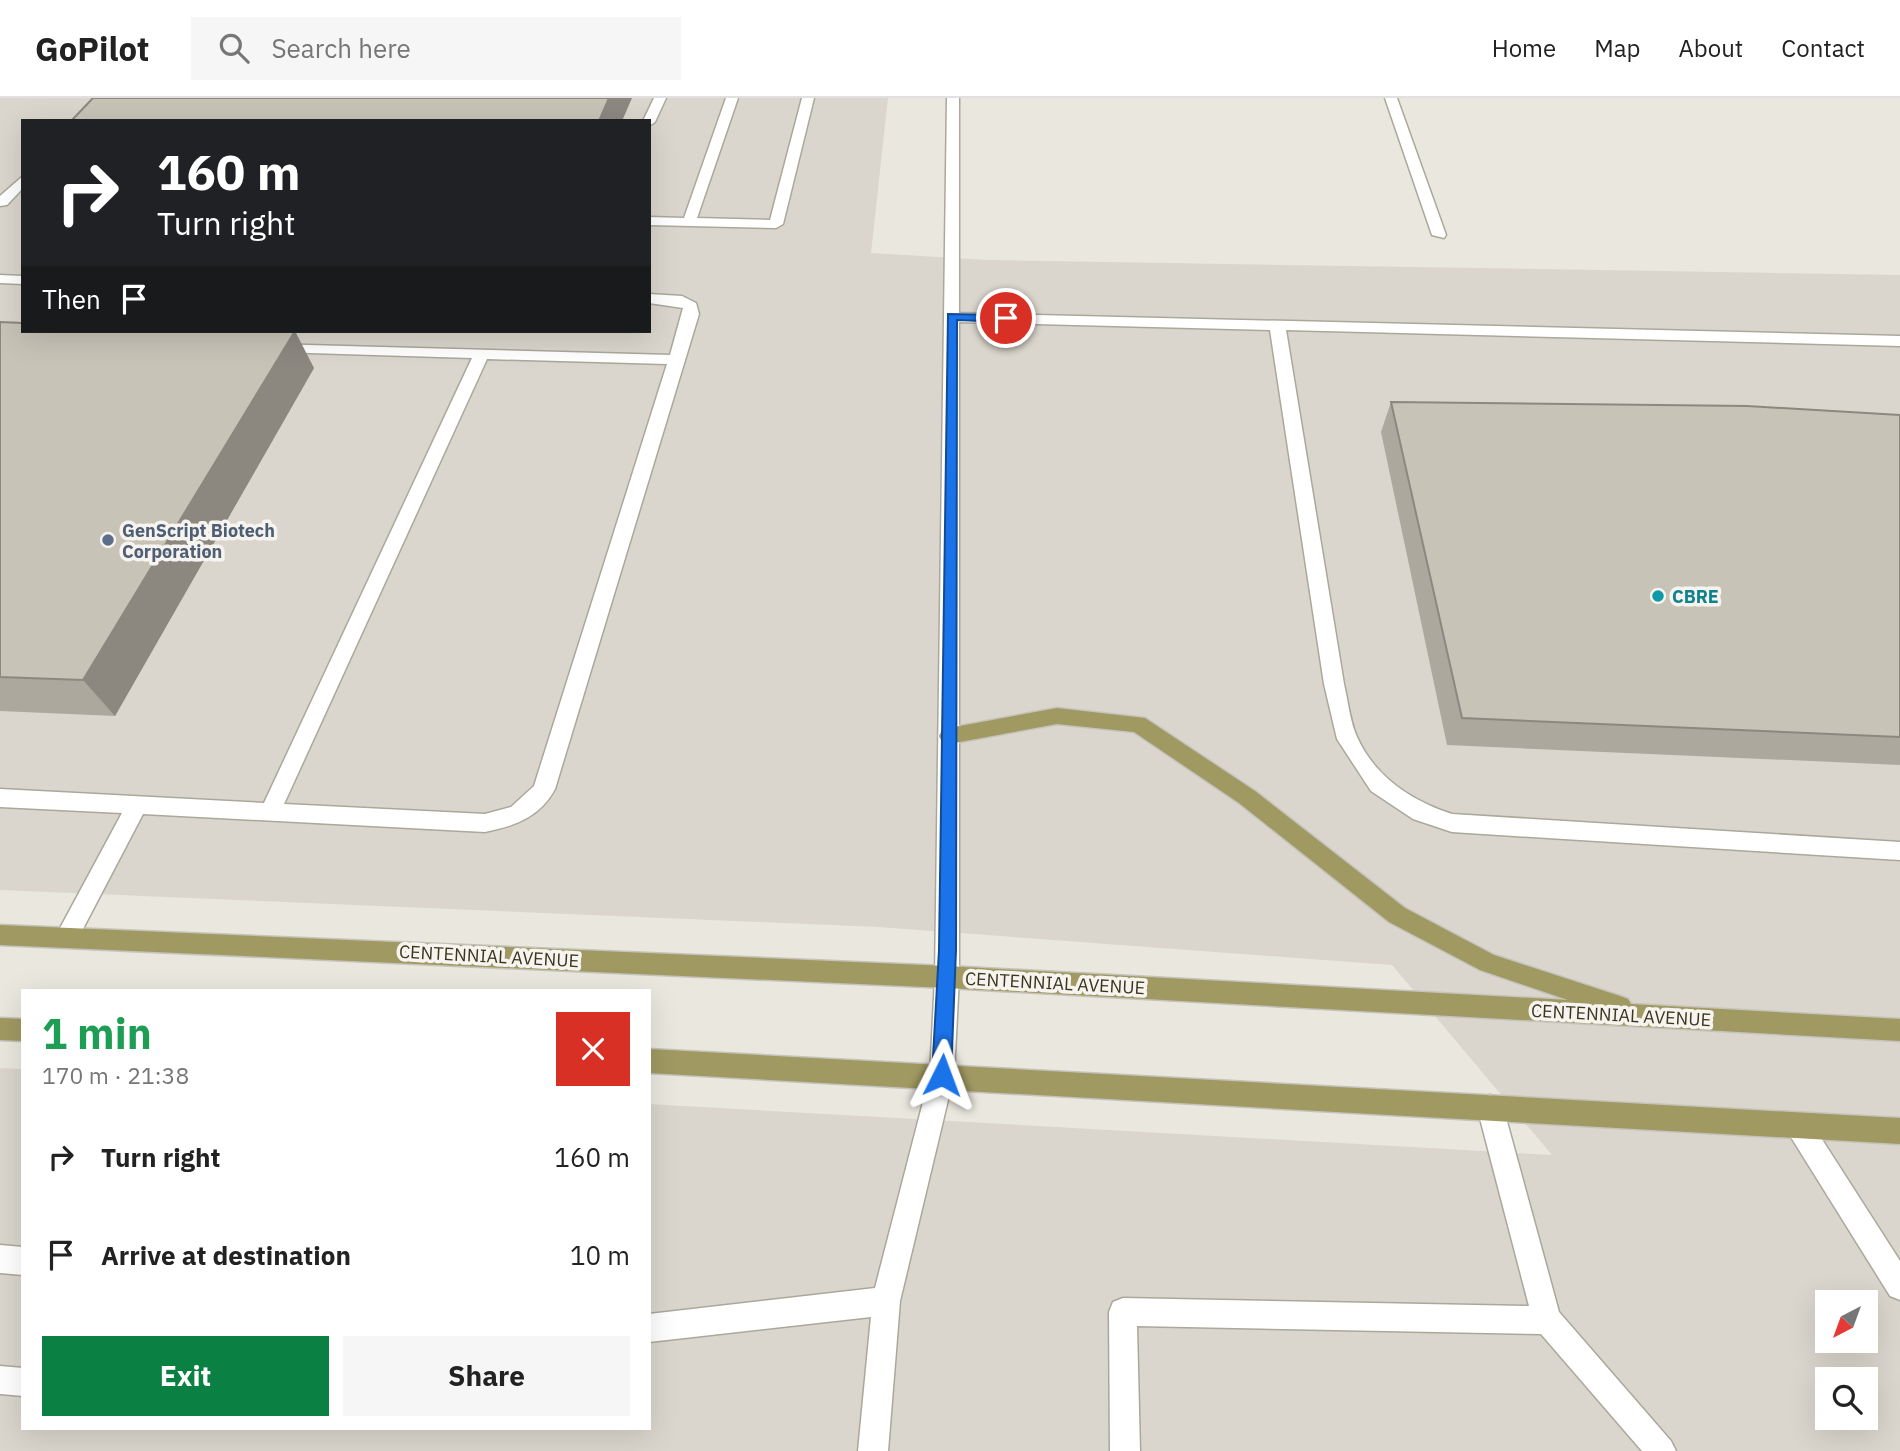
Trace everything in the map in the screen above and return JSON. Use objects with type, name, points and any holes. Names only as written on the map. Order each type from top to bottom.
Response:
[{"type":"main road","points":[[949,736],[1057,716],[1138,724],[1247,797],[1397,915],[1488,963],[1645,1016]]},
{"type":"main road","name":"CENTENNIAL AVENUE","points":[[0,935],[947,977],[1900,1030]]},
{"type":"main road","points":[[0,1029],[21,1030]]},
{"type":"main road","points":[[651,1061],[942,1075],[1900,1131]]},
{"type":"street","points":[[650,119],[660,98]]},
{"type":"street","points":[[689,222],[732,98]]},
{"type":"street","points":[[651,221],[776,225],[808,98]]},
{"type":"street","points":[[873,1451],[886,1301],[942,1075],[947,977],[953,98]]},
{"type":"street","points":[[1391,98],[1439,235]]},
{"type":"street","points":[[1,202],[21,182]]},
{"type":"street","points":[[1,202],[21,204]]},
{"type":"street","points":[[0,279],[21,280]]},
{"type":"street","points":[[0,798],[485,823],[512,818],[533,806],[544,789],[691,314],[691,306],[682,301],[651,298]]},
{"type":"street","points":[[952,317],[1900,341]]},
{"type":"street","points":[[1277,326],[1337,695],[1347,739],[1378,785],[1421,813],[1452,823],[1900,851]]},
{"type":"street","points":[[262,346],[677,360]]},
{"type":"street","points":[[270,812],[482,354]]},
{"type":"street","points":[[67,937],[137,805]]},
{"type":"street","points":[[1490,1107],[1547,1320],[1661,1451]]},
{"type":"street","points":[[1798,1125],[1900,1286]]},
{"type":"street","points":[[0,1259],[21,1261]]},
{"type":"street","points":[[651,1328],[886,1301]]},
{"type":"street","points":[[1125,1451],[1123,1312],[1547,1320]]},
{"type":"street","points":[[0,1380],[21,1382]]},
{"type":"shaded area","points":[[0,98],[888,98],[871,253],[988,260],[1900,275],[1900,1451],[0,1451],[0,1068],[21,1069],[21,1430],[651,1430],[651,1104],[1552,1155],[1392,965],[878,927],[0,890]]},
{"type":"building","points":[[93,98],[609,98],[600,119],[73,119]]},
{"type":"building","name":"GenScript Biotech Corporation","points":[[0,322],[21,323],[21,333],[294,333],[83,680],[0,677]]},
{"type":"building","name":"CBRE","points":[[1391,402],[1747,406],[1900,415],[1900,737],[1462,718]]},
{"type":"place","name":"GenScript Biotech Corporation","points":[[108,540]]},
{"type":"place","name":"CBRE","points":[[1658,596]]},
{"type":"route","points":[[942,1075],[948,950],[952,317],[1006,318]]}]
